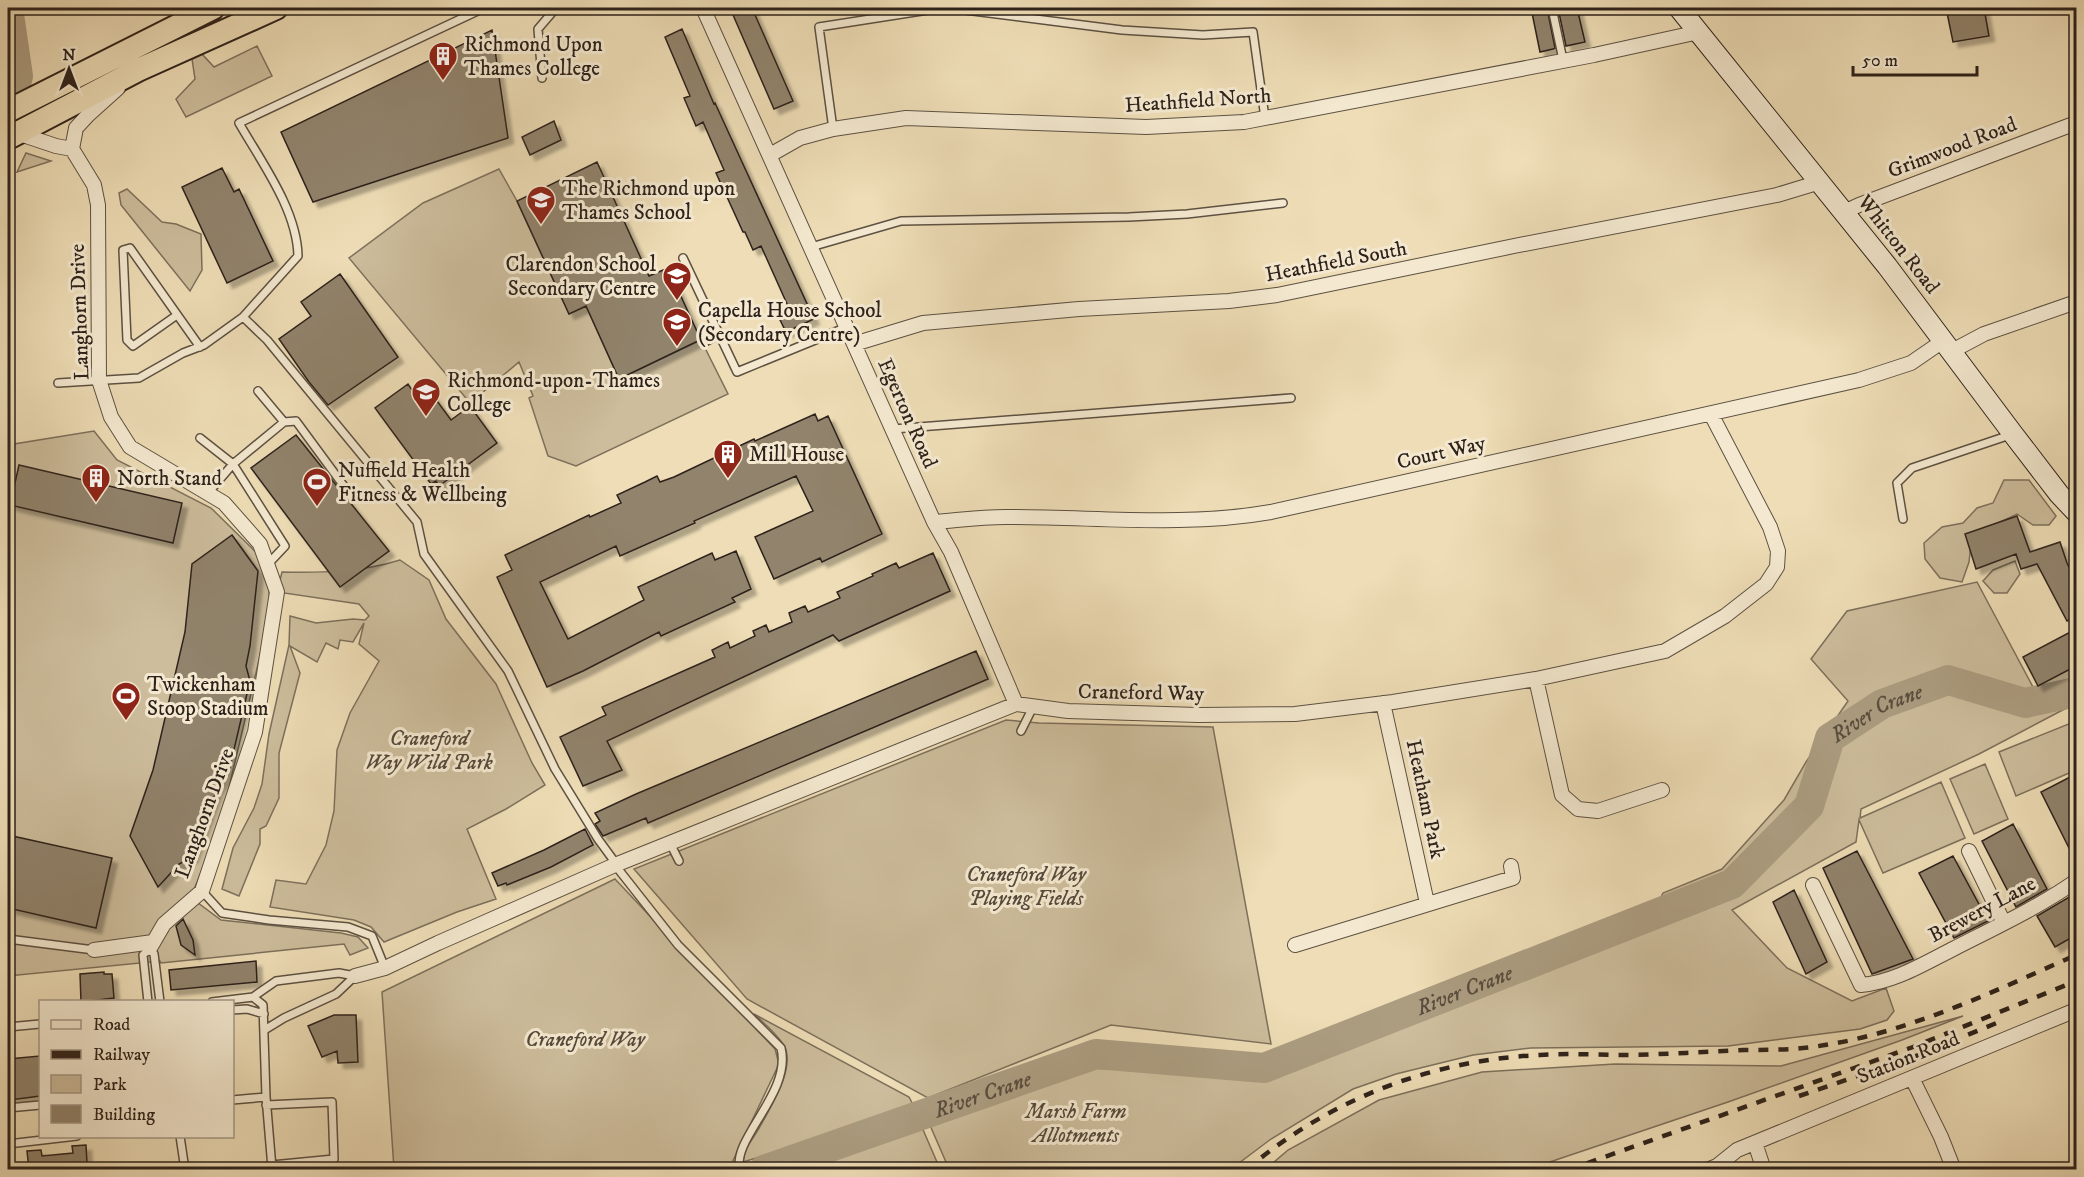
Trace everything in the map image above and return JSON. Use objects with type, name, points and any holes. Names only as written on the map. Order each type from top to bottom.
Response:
[{"type":"highway","points":[[16,106],[213,8]]},
{"type":"highway","points":[[12,136],[138,70],[276,8]]},
{"type":"main road","name":"Whitton Road","points":[[1679,8],[1887,266],[2059,494],[2076,512]]},
{"type":"street","name":"Egerton Road","points":[[703,8],[934,522],[951,552],[1016,704]]},
{"type":"street","name":"Heathfield North","points":[[770,155],[800,138],[833,129],[906,118],[1146,127],[1244,122],[1699,32]]},
{"type":"street","points":[[12,136],[72,149],[76,129],[88,115],[138,70]]},
{"type":"street","name":"Grimwood Road","points":[[1844,212],[2076,123]]},
{"type":"street","name":"Langhorn Drive","points":[[72,149],[94,185],[98,205],[99,380],[111,417],[130,447],[224,503],[260,544],[277,592],[255,732],[202,891],[165,924],[151,945]]},
{"type":"street","name":"Heathfield South","points":[[854,344],[923,323],[1079,309],[1229,301],[1277,295],[1776,195],[1820,182]]},
{"type":"street","name":"Court Way","points":[[934,522],[1010,516],[1149,520],[1235,518],[1859,380],[1906,366],[1947,346],[2076,302]]},
{"type":"street","name":"Craneford Way","points":[[1016,704],[1068,711],[1198,715],[1295,714],[1536,679],[1665,651],[1725,616],[1766,584],[1777,567],[1778,551],[1770,527],[1711,414]]},
{"type":"street","points":[[1536,679],[1562,795],[1578,810],[1598,811],[1662,790]]},
{"type":"street","name":"Heatham Park","points":[[1383,703],[1427,903]]},
{"type":"street","points":[[355,976],[385,968],[616,865],[1016,704]]},
{"type":"street","points":[[1969,851],[2004,923]]},
{"type":"street","points":[[1295,945],[1513,878],[1511,866]]},
{"type":"street","name":"Brewery Lane","points":[[1813,885],[1861,985],[1878,983],[1907,972],[2004,923],[2076,881]]},
{"type":"street","points":[[94,950],[151,945]]},
{"type":"street","name":"Station Road","points":[[1707,1170],[1717,1166],[1737,1150],[2076,1011]]},
{"type":"street","points":[[1912,1078],[1941,1137],[1954,1170]]},
{"type":"street","points":[[1755,1143],[1764,1170]]},
{"type":"lane","points":[[58,383],[139,378],[183,353],[200,347],[243,317],[298,256],[298,240],[291,215],[239,123],[484,8]]},
{"type":"lane","points":[[542,78],[538,29],[556,8]]},
{"type":"lane","points":[[833,129],[819,27],[941,8]]},
{"type":"lane","points":[[949,8],[1122,30],[1203,35],[1253,32],[1265,118]]},
{"type":"lane","points":[[1552,8],[1563,60]]},
{"type":"lane","points":[[811,247],[901,221],[1129,217],[1187,214],[1283,203]]},
{"type":"lane","points":[[177,315],[133,346],[127,340],[123,250],[130,248],[200,347]]},
{"type":"lane","points":[[683,258],[736,372],[847,327]]},
{"type":"lane","points":[[243,317],[267,340],[417,522],[424,554],[508,671],[555,769],[616,865],[678,945],[781,1048],[782,1072],[767,1106],[741,1149],[739,1167]]},
{"type":"lane","points":[[704,343],[718,335]]},
{"type":"lane","points":[[258,391],[284,422]]},
{"type":"lane","points":[[893,429],[1292,398]]},
{"type":"lane","points":[[208,493],[233,464],[284,422],[296,421],[352,497]]},
{"type":"lane","points":[[1903,519],[1897,483],[1912,468],[2013,434]]},
{"type":"lane","points":[[200,438],[233,464],[285,546],[268,564]]},
{"type":"lane","points":[[1021,730],[1033,707]]},
{"type":"lane","points":[[670,843],[679,861]]},
{"type":"lane","points":[[202,891],[222,912],[269,920],[348,927],[372,936],[385,968]]},
{"type":"lane","points":[[8,939],[94,950]]},
{"type":"lane","points":[[148,1000],[143,955],[151,945]]},
{"type":"lane","points":[[151,945],[160,1000]]},
{"type":"lane","points":[[228,1000],[253,997],[276,981],[339,973],[355,976]]},
{"type":"lane","points":[[266,1029],[336,994],[355,976]]},
{"type":"lane","points":[[253,997],[263,1005],[266,1029],[266,1105],[272,1167],[334,1159],[332,1102],[266,1105]]},
{"type":"lane","points":[[234,1011],[247,1009],[264,1014]]},
{"type":"lane","points":[[8,1027],[39,1024]]},
{"type":"lane","points":[[234,1100],[266,1097]]},
{"type":"lane","points":[[8,1108],[39,1105]]},
{"type":"lane","points":[[8,1144],[67,1138]]},
{"type":"lane","points":[[180,1138],[185,1170]]},
{"type":"green space","points":[[257,46],[272,76],[186,117],[176,99],[195,79],[192,59],[202,54],[214,67]]},
{"type":"green space","points":[[26,153],[51,161],[17,172]]},
{"type":"green space","points":[[499,169],[517,201],[569,314],[586,306],[619,379],[701,340],[728,394],[576,466],[548,456],[529,398],[533,396],[519,362],[470,403],[349,258],[423,203]]},
{"type":"green space","points":[[127,189],[162,222],[176,224],[201,234],[202,270],[190,291],[121,205],[119,193]]},
{"type":"green space","name":"Twickenham Stoop Stadium","points":[[94,431],[117,460],[211,508],[268,564],[270,613],[219,830],[184,913],[198,903],[221,920],[341,933],[358,937],[368,948],[350,955],[344,944],[8,976],[8,445]]},
{"type":"green space","points":[[2004,480],[2029,480],[2056,516],[2049,525],[2033,525],[2017,514],[1972,535],[1969,562],[1962,582],[1940,578],[1925,559],[1924,543],[1942,527],[1963,523],[1977,508],[1993,503]]},
{"type":"green space","name":"Craneford Way Wild Park","points":[[400,560],[429,580],[446,619],[496,684],[532,763],[545,785],[467,829],[496,899],[457,912],[384,942],[371,927],[354,920],[270,907],[276,880],[306,884],[326,845],[334,811],[337,750],[350,713],[379,661],[359,644],[364,623],[353,642],[340,640],[338,649],[326,643],[317,662],[290,646],[300,673],[279,753],[279,798],[266,826],[260,829],[260,844],[239,896],[222,889],[233,848],[254,808],[262,784],[269,734],[289,645],[290,616],[316,623],[365,620],[369,616],[359,604],[277,592],[282,572],[342,571]]},
{"type":"green space","points":[[2015,561],[2020,574],[2007,593],[1994,593],[1983,581],[1993,570]]},
{"type":"green space","name":"Marsh Farm Allotments","points":[[1977,582],[2033,687],[2048,687],[2076,678],[2076,703],[1979,754],[1861,809],[1860,818],[1941,782],[1965,838],[1883,873],[1859,820],[1856,842],[1732,910],[1787,968],[1852,1001],[1886,988],[1894,1011],[1887,1020],[1860,1029],[1728,1046],[1531,1048],[1473,1055],[1396,1074],[1353,1089],[1271,1139],[1231,1169],[949,1169],[929,1123],[1090,1068],[1266,1075],[1649,921],[1663,893],[1722,869],[1784,800],[1806,762],[1848,701],[1811,659],[1847,611]]},
{"type":"green space","name":"Craneford Way Playing Fields","points":[[1006,720],[1039,723],[1213,727],[1271,1044],[1111,1025],[928,1098],[747,999],[634,869]]},
{"type":"green space","points":[[2076,721],[2076,770],[2016,796],[1999,752]]},
{"type":"green space","points":[[1985,764],[2008,819],[1974,834],[1950,779]]},
{"type":"green space","name":"Craneford Way","points":[[615,879],[775,1049],[779,1064],[729,1169],[394,1169],[382,992]]},
{"type":"green space","points":[[754,1014],[909,1097],[916,1110],[743,1162],[747,1149],[780,1087],[787,1063],[787,1053],[783,1044]]},
{"type":"green space","points":[[1963,1016],[1728,1102],[1529,1169],[1266,1169],[1288,1150],[1379,1100],[1482,1072],[1615,1064],[1781,1066]]},
{"type":"green space","points":[[921,1125],[940,1169],[794,1169]]},
{"type":"building","points":[[730,8],[752,8],[793,101],[774,109]]},
{"type":"building","points":[[1531,8],[1547,8],[1555,48],[1540,52]]},
{"type":"building","points":[[1558,8],[1577,8],[1585,42],[1566,46]]},
{"type":"building","points":[[1946,8],[1984,8],[1989,36],[1953,42]]},
{"type":"building","points":[[682,29],[714,104],[814,319],[786,332],[780,320],[792,315],[761,246],[753,250],[743,232],[716,173],[724,170],[703,122],[696,126],[684,98],[690,96],[665,37]]},
{"type":"building","name":"Richmond Upon Thames College","points":[[492,30],[508,138],[313,202],[281,132]]},
{"type":"building","points":[[554,121],[561,140],[530,155],[522,137]]},
{"type":"building","points":[[597,162],[649,276],[668,268],[700,338],[619,379],[586,306],[569,314],[517,201]]},
{"type":"building","points":[[222,168],[234,192],[239,189],[273,261],[227,283],[182,187]]},
{"type":"building","points":[[340,274],[398,357],[328,405],[279,339],[311,316],[301,302]]},
{"type":"building","points":[[423,382],[451,420],[470,406],[497,443],[439,486],[436,481],[431,484],[375,408],[408,384],[412,390]]},
{"type":"building","points":[[815,414],[818,421],[828,416],[882,534],[822,562],[820,558],[774,579],[755,537],[813,511],[796,476],[620,556],[616,546],[540,582],[568,639],[644,600],[638,587],[712,553],[715,560],[736,551],[751,589],[732,598],[735,602],[661,636],[659,632],[547,687],[497,577],[512,570],[505,555],[589,515],[590,517],[621,503],[617,495],[657,476],[660,482],[674,477],[754,439],[755,441]]},
{"type":"building","name":"Nuffield Health Fitness & Wellbeing","points":[[296,435],[389,551],[340,587],[251,468]]},
{"type":"building","name":"North Stand","points":[[19,465],[182,503],[173,543],[10,505]]},
{"type":"building","points":[[2017,516],[2030,552],[2060,542],[2076,582],[2076,616],[2067,621],[2037,564],[2021,569],[2016,554],[1976,569],[1965,534]]},
{"type":"building","points":[[232,535],[258,571],[246,666],[250,681],[229,771],[217,789],[192,857],[179,864],[158,887],[130,836],[153,770],[185,632],[192,564]]},
{"type":"building","points":[[933,553],[950,591],[839,641],[833,635],[607,741],[622,770],[583,786],[560,737],[606,715],[602,707],[715,657],[712,650],[728,642],[730,648],[755,636],[753,631],[766,625],[769,632],[792,622],[789,613],[805,606],[808,612],[840,598],[837,592],[873,576],[872,574],[896,563],[899,568]]},
{"type":"building","points":[[2076,629],[2076,666],[2038,686],[2023,657]]},
{"type":"building","points":[[976,651],[988,679],[648,823],[646,818],[603,836],[595,824],[600,821],[595,813],[636,794]]},
{"type":"building","points":[[2072,776],[2076,785],[2076,862],[2041,792]]},
{"type":"building","points":[[2013,824],[2047,889],[2016,907],[1982,841]]},
{"type":"building","points":[[585,829],[593,845],[551,867],[507,885],[506,883],[498,886],[492,873]]},
{"type":"building","points":[[8,835],[112,858],[96,928],[8,908]]},
{"type":"building","points":[[1857,851],[1913,959],[1872,974],[1823,868]]},
{"type":"building","points":[[1953,856],[1988,921],[1954,938],[1919,873]]},
{"type":"building","points":[[1794,890],[1827,962],[1806,974],[1773,902]]},
{"type":"building","points":[[2076,893],[2076,935],[2055,947],[2037,916]]},
{"type":"building","points":[[183,919],[193,940],[195,955],[181,945],[176,926]]},
{"type":"building","points":[[256,961],[257,982],[171,990],[169,970]]},
{"type":"building","points":[[104,972],[104,974],[112,974],[114,998],[81,1000],[80,974]]},
{"type":"building","points":[[334,1015],[356,1015],[358,1062],[338,1063],[337,1051],[322,1057],[308,1026]]},
{"type":"building","points":[[39,1056],[39,1096],[10,1100],[8,1059]]},
{"type":"building","points":[[86,1145],[87,1163],[80,1164],[81,1170],[29,1170],[27,1151],[41,1150],[42,1156],[73,1153],[72,1146]]},
{"type":"waterway","points":[[8,8],[18,76],[8,116]]},
{"type":"waterway","name":"River Crane","points":[[764,1170],[1096,1054],[1264,1068],[1732,884],[1809,806],[1830,738],[1882,704],[1948,680],[2025,703],[2076,692]]},
{"type":"railway","points":[[1246,1170],[1278,1145],[1312,1123],[1347,1104],[1421,1075],[1500,1058],[1574,1054],[1631,1055],[1781,1050],[1838,1043],[1874,1035],[1943,1012],[2076,955]]},
{"type":"railway","points":[[1568,1170],[1913,1047],[2076,981]]},
{"type":"railway","points":[[1799,1096],[1916,1056],[1999,1022]]},
{"type":"place","name":"Richmond Upon Thames College","points":[[443,82]]},
{"type":"place","name":"The Richmond upon Thames School","points":[[541,226]]},
{"type":"place","name":"Clarendon School Secondary Centre","points":[[677,302]]},
{"type":"place","name":"Capella House School (Secondary Centre)","points":[[677,348]]},
{"type":"place","name":"Richmond-upon-Thames College","points":[[426,418]]},
{"type":"place","name":"Mill House","points":[[728,480]]},
{"type":"place","name":"North Stand","points":[[96,504]]},
{"type":"place","name":"Nuffield Health Fitness & Wellbeing","points":[[317,508]]},
{"type":"place","name":"Twickenham Stoop Stadium","points":[[126,722]]}]
